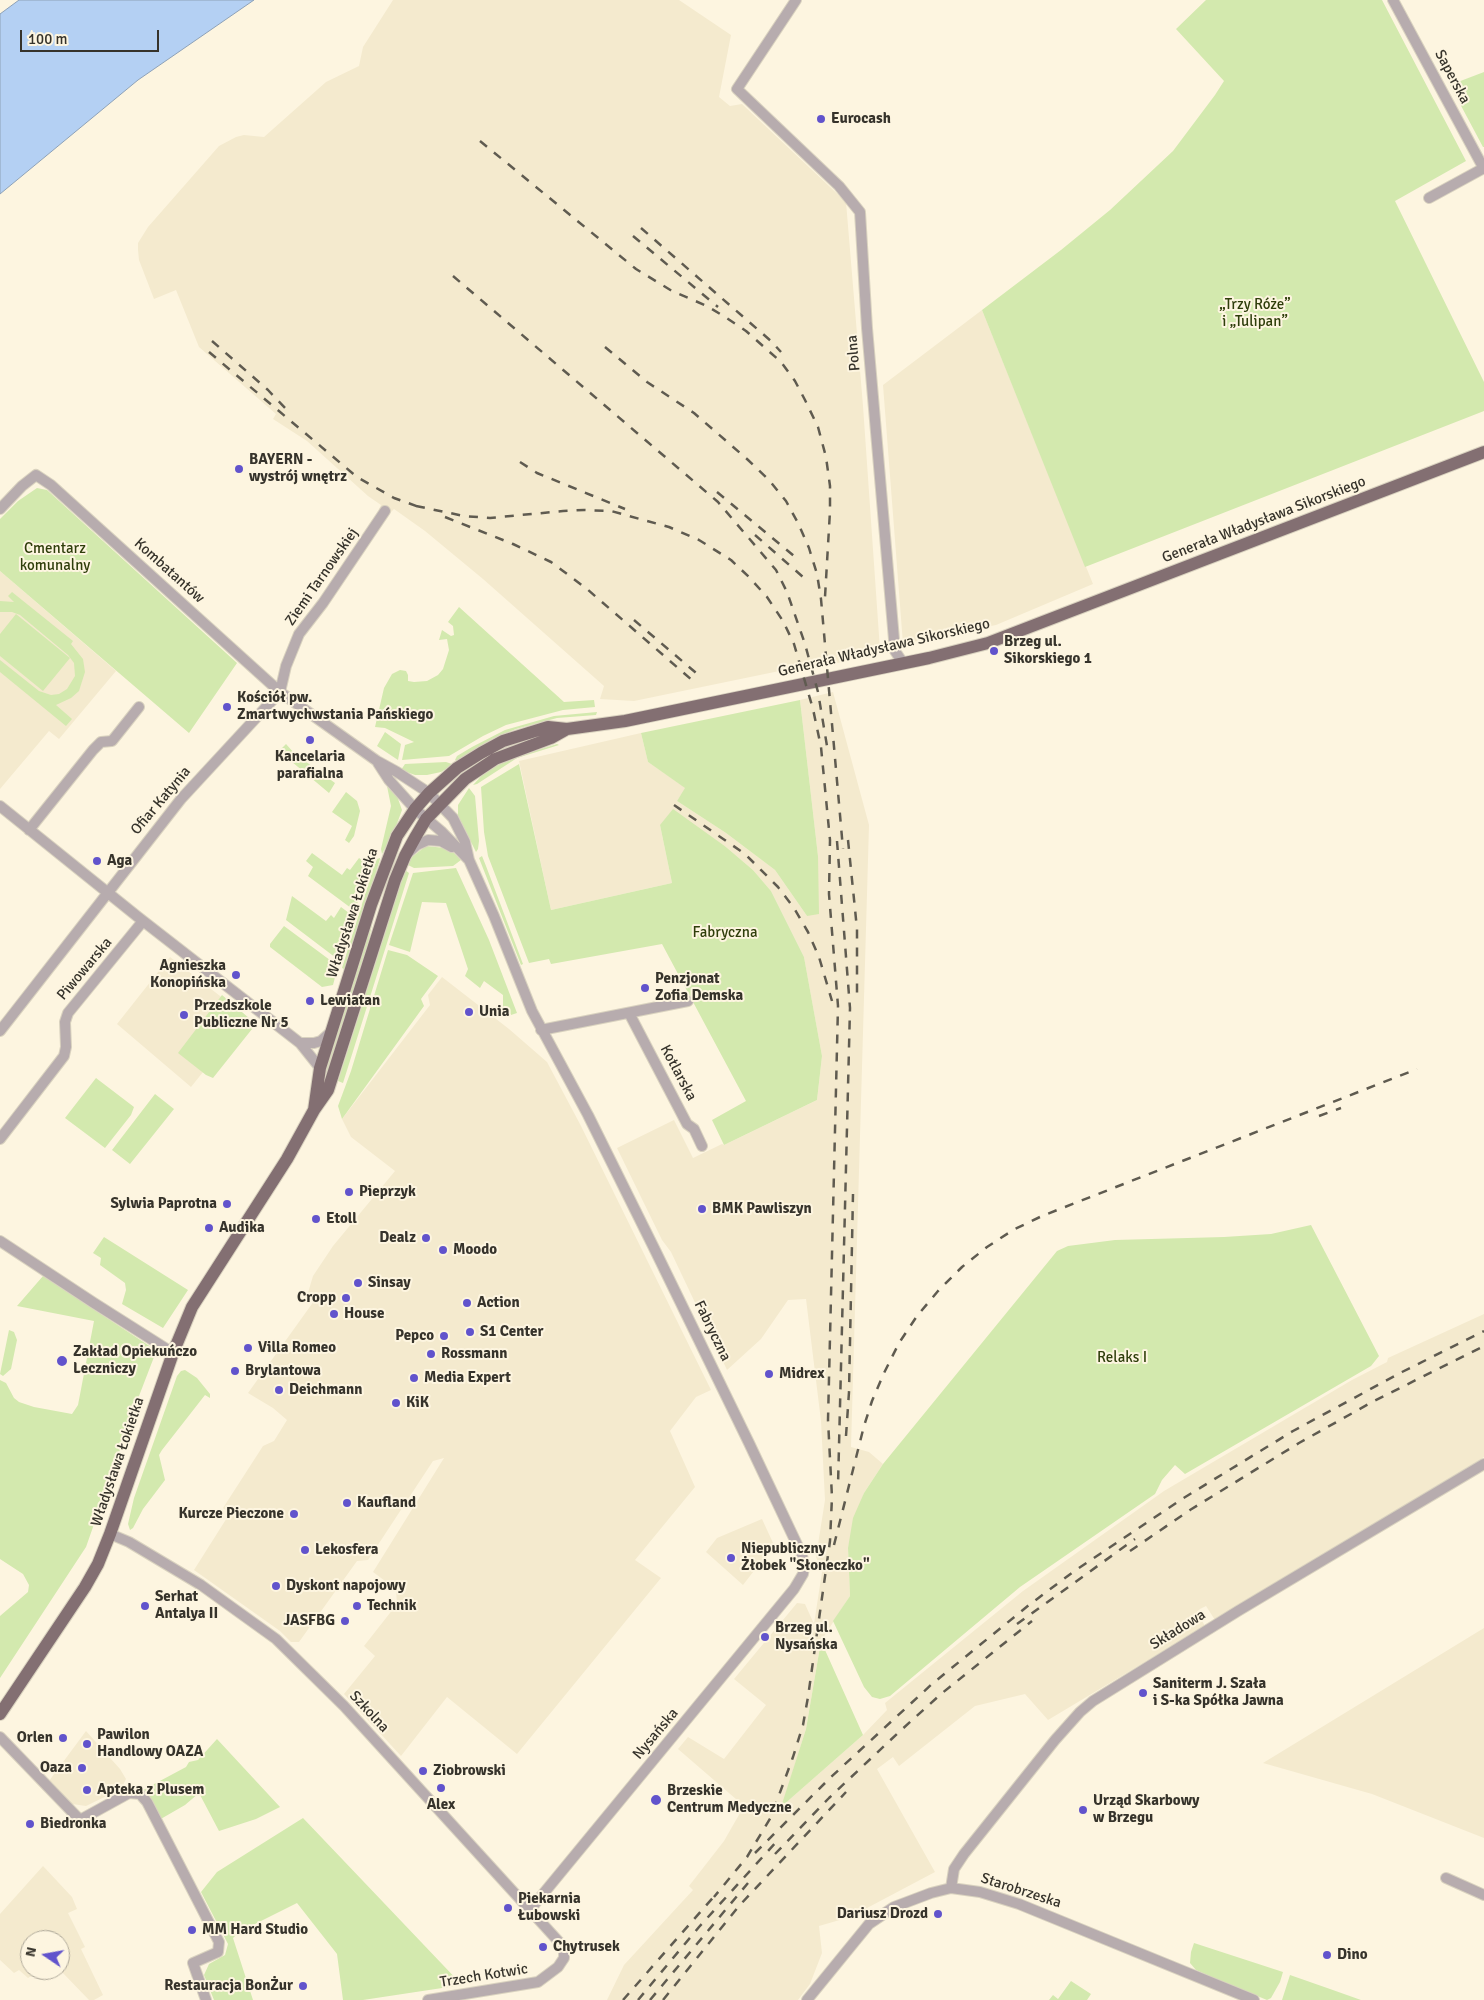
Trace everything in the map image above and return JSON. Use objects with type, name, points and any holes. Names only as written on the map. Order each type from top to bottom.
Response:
[{"type":"main road","name":"Generała Władysława Sikorskiego","points":[[429,793],[457,768],[503,741],[548,727],[567,729],[625,720],[966,649],[1011,635],[1484,452]]},
{"type":"main road","points":[[426,819],[440,802],[465,779],[495,759],[556,736],[567,729]]},
{"type":"main road","name":"Władysława Łokietka","points":[[314,1110],[320,1068],[387,859],[397,836],[415,809],[429,793]]},
{"type":"main road","name":"Władysława Łokietka","points":[[0,1714],[85,1587],[98,1564],[173,1353],[186,1321],[201,1292],[287,1159],[331,1083],[380,926],[405,856],[426,819]]},
{"type":"street","name":"Polna","points":[[796,0],[737,89],[840,186],[860,212],[867,328],[895,652],[902,663]]},
{"type":"street","name":"Saperska","points":[[1393,0],[1484,168]]},
{"type":"street","points":[[1429,198],[1484,168]]},
{"type":"street","name":"Kombatantów","points":[[0,509],[22,486],[36,475],[51,485],[280,692],[377,761]]},
{"type":"street","name":"Ziemi Tarnowskiej","points":[[280,692],[288,660],[299,634],[324,603],[386,511]]},
{"type":"street","name":"Ofiar Katynia","points":[[0,1031],[181,799],[280,692]]},
{"type":"street","points":[[29,830],[93,750],[101,742],[112,741],[139,707]]},
{"type":"street","name":"Fabryczna","points":[[377,761],[429,793],[440,802],[453,818],[465,842],[469,860],[541,1030],[588,1115],[749,1443],[802,1555],[803,1574]]},
{"type":"street","name":"Fabryczna","points":[[377,761],[389,780],[415,809],[442,831],[469,860]]},
{"type":"street","points":[[0,806],[143,921],[300,1043],[320,1068]]},
{"type":"street","name":"Fabryczna","points":[[405,856],[418,844],[428,840],[441,841],[459,850]]},
{"type":"street","name":"Piwowarska","points":[[0,1139],[64,1056],[66,1047],[65,1022],[68,1014],[143,921]]},
{"type":"street","points":[[541,1030],[688,1001]]},
{"type":"street","name":"Kotlarska","points":[[629,1013],[687,1124],[694,1129],[702,1146]]},
{"type":"street","points":[[300,1043],[321,1041],[332,1032]]},
{"type":"street","points":[[0,1241],[173,1353]]},
{"type":"street","name":"Składowa","points":[[951,1888],[954,1869],[964,1854],[1055,1740],[1080,1712],[1093,1701],[1238,1611],[1484,1464]]},
{"type":"street","name":"Szkolna","points":[[110,1534],[129,1542],[190,1578],[276,1639],[344,1706],[560,1943],[564,1950],[564,1958]]},
{"type":"street","name":"Nysańska","points":[[529,1911],[790,1595],[803,1574]]},
{"type":"street","points":[[0,1737],[80,1820],[129,1793],[140,1794],[147,1802],[219,1942],[218,1952],[193,1963],[206,2000]]},
{"type":"street","points":[[1446,1878],[1484,1895]]},
{"type":"street","name":"Starobrzeska","points":[[807,2000],[869,1924],[894,1907],[931,1893],[951,1888],[980,1892],[1019,1904],[1254,2000]]},
{"type":"street","name":"Trzech Kotwic","points":[[428,2000],[466,1997],[538,1982],[558,1968],[564,1958]]},
{"type":"shaded area","points":[[393,0],[679,0],[731,35],[719,97],[730,106],[742,104],[846,202],[863,406],[880,650],[870,656],[790,673],[789,669],[634,701],[600,699],[604,686],[483,579],[425,531],[394,509],[388,515],[379,509],[381,505],[368,496],[307,441],[273,419],[276,414],[199,347],[176,290],[154,299],[139,260],[138,250],[138,243],[148,227],[219,146],[244,135],[264,137],[326,82],[359,66],[363,47]]},
{"type":"shaded area","points":[[982,310],[1093,584],[996,625],[903,644],[883,385]]},
{"type":"shaded area","points":[[0,571],[116,671],[59,739],[49,731],[0,789]]},
{"type":"shaded area","points":[[833,692],[869,825],[851,1447],[869,1452],[883,1464],[864,1493],[848,1548],[850,1596],[821,1641],[806,1729],[782,1806],[863,1735],[887,1710],[885,1703],[1023,1591],[1164,1491],[1352,1380],[1387,1362],[1388,1358],[1484,1314],[1484,1457],[1215,1620],[1206,1606],[1200,1609],[1197,1612],[1205,1626],[1048,1720],[1025,1694],[975,1706],[899,1766],[893,1757],[877,1769],[935,1872],[850,1917],[819,1926],[822,1953],[810,1984],[798,2000],[607,2000],[624,1965],[693,1890],[689,1886],[724,1841],[744,1806],[678,1749],[688,1737],[724,1759],[766,1705],[734,1679],[797,1603],[805,1604],[814,1624],[822,1572],[816,1557],[825,1500],[821,1421],[806,1299],[788,1300],[761,1339],[727,1370],[671,1252],[662,1240],[617,1148],[674,1120],[693,1158],[722,1144],[724,1145],[817,1100],[822,1056],[804,957],[771,891],[753,870],[726,847],[660,825],[672,883],[551,910],[519,761],[641,733],[648,762],[686,788],[677,801],[726,833],[775,870],[807,916],[818,856],[800,700]]},
{"type":"shaded area","points":[[170,957],[247,1017],[191,1087],[117,1024]]},
{"type":"shaded area","points":[[442,977],[509,1029],[547,1062],[581,1126],[711,1390],[696,1397],[670,1431],[695,1487],[635,1560],[661,1578],[517,1754],[447,1697],[401,1756],[344,1694],[375,1656],[364,1646],[397,1604],[396,1589],[373,1572],[444,1458],[433,1461],[368,1560],[357,1561],[299,1642],[291,1642],[280,1631],[194,1570],[230,1513],[223,1508],[263,1446],[274,1441],[287,1420],[273,1408],[248,1393],[314,1301],[307,1296],[313,1276],[333,1246],[395,1171],[351,1137],[342,1119],[430,1005],[428,995]]},
{"type":"shaded area","points":[[762,1519],[774,1545],[743,1585],[706,1552],[717,1538]]},
{"type":"shaded area","points":[[1484,1628],[1484,1838],[1372,1794],[1263,1763]]},
{"type":"shaded area","points":[[86,1731],[120,1769],[126,1779],[121,1789],[86,1806],[72,1804],[49,1781]]},
{"type":"shaded area","points":[[43,1866],[72,1897],[77,1909],[68,1913],[85,1947],[81,1949],[103,1995],[94,2000],[89,2000],[70,1980],[70,1930],[20,1930],[20,1971],[14,1973],[0,1960],[0,1914]]},
{"type":"green space","name":"„Trzy Róże” i „Tulipan”","points":[[1206,0],[1382,0],[1466,161],[1395,201],[1484,382],[1484,411],[1085,567],[982,310],[1110,210],[1173,151],[1215,95],[1224,81],[1176,29]]},
{"type":"green space","points":[[1484,72],[1484,147],[1483,147],[1450,85]]},
{"type":"green space","name":"Cmentarz komunalny","points":[[37,488],[47,490],[237,663],[189,733],[0,571],[0,519],[18,501]]},
{"type":"green space","points":[[12,592],[73,641],[71,644],[83,659],[85,672],[79,691],[71,698],[56,705],[72,719],[66,726],[0,672],[0,660],[39,691],[51,695],[59,694],[67,689],[75,676],[74,663],[68,655],[20,615],[12,612],[0,612],[0,601],[14,602],[8,596]]},
{"type":"green space","points":[[459,607],[564,702],[594,700],[595,707],[563,710],[506,725],[449,756],[402,760],[405,745],[414,742],[385,728],[375,727],[384,688],[392,674],[400,670],[406,671],[408,681],[414,682],[427,681],[438,675],[443,669],[449,650],[447,639],[439,640],[442,630],[451,636],[454,635],[453,626],[448,622]]},
{"type":"green space","points":[[16,614],[70,658],[43,691],[0,656],[0,634]]},
{"type":"green space","points":[[800,700],[818,856],[819,914],[807,916],[775,870],[726,833],[677,801],[685,788],[648,762],[641,733]]},
{"type":"green space","points":[[597,712],[596,715],[557,718],[516,729],[492,739],[457,761],[455,760],[457,756],[472,747],[505,730],[554,716]]},
{"type":"green space","points":[[385,732],[401,744],[398,760],[377,746]]},
{"type":"green space","points":[[286,744],[294,753],[335,783],[329,793],[279,751]]},
{"type":"green space","points":[[559,745],[517,758],[473,785],[485,772],[497,765],[512,758]]},
{"type":"green space","points":[[446,762],[452,764],[451,766],[441,772],[427,775],[415,775],[401,770],[405,764]]},
{"type":"green space","name":"Fabryczna","points":[[519,764],[551,910],[672,883],[660,825],[673,809],[726,847],[753,870],[771,891],[804,957],[822,1056],[817,1100],[724,1145],[712,1120],[746,1101],[662,944],[551,964],[549,959],[529,963],[488,856],[484,832],[481,787]]},
{"type":"green space","points":[[387,786],[397,796],[402,810],[382,854],[381,849],[391,806]]},
{"type":"green space","points":[[469,788],[475,796],[479,841],[476,852],[458,816],[458,805]]},
{"type":"green space","points":[[346,792],[357,801],[360,811],[354,836],[349,843],[345,840],[352,826],[332,812]]},
{"type":"green space","points":[[426,846],[445,848],[452,851],[461,860],[453,866],[414,868],[406,864]]},
{"type":"green space","points":[[312,853],[342,875],[347,868],[350,870],[359,858],[369,865],[355,911],[308,876],[313,867],[306,861]]},
{"type":"green space","points":[[482,856],[523,964],[521,965],[479,858]]},
{"type":"green space","points":[[380,858],[346,970],[342,968],[373,869],[377,859]]},
{"type":"green space","points":[[456,868],[489,940],[517,1013],[508,1016],[503,1013],[503,995],[484,981],[480,988],[465,976],[468,969],[446,903],[422,902],[410,952],[389,945],[413,873]]},
{"type":"green space","points":[[405,870],[409,873],[343,1083],[338,1081]]},
{"type":"green space","points":[[292,896],[326,921],[331,915],[334,918],[341,907],[353,916],[340,961],[286,920]]},
{"type":"green space","points":[[380,898],[372,924],[367,951],[327,1078],[323,1077],[378,900]]},
{"type":"green space","points":[[284,926],[338,966],[333,985],[322,987],[270,947],[270,944]]},
{"type":"green space","points":[[388,950],[407,955],[438,976],[421,999],[424,1006],[342,1119],[338,1106],[351,1071]]},
{"type":"green space","points":[[222,995],[256,1024],[213,1078],[206,1075],[178,1053]]},
{"type":"green space","points":[[96,1078],[134,1107],[131,1115],[105,1148],[65,1118]]},
{"type":"green space","points":[[155,1094],[174,1109],[130,1164],[112,1150]]},
{"type":"green space","name":"Relaks I","points":[[1311,1225],[1379,1356],[1371,1366],[1185,1474],[1175,1465],[1162,1480],[1155,1494],[1020,1587],[890,1696],[880,1699],[872,1697],[864,1687],[833,1621],[850,1596],[848,1548],[853,1518],[864,1493],[883,1464],[1057,1251],[1068,1246],[1115,1240],[1271,1234]]},
{"type":"green space","points":[[104,1237],[188,1290],[163,1328],[122,1304],[126,1290],[125,1283],[100,1265],[101,1258],[93,1253]]},
{"type":"green space","points":[[43,1276],[154,1349],[154,1357],[86,1547],[0,1678],[0,1616],[28,1592],[29,1585],[23,1574],[0,1559],[0,1380],[6,1383],[14,1398],[19,1402],[34,1407],[72,1414],[78,1405],[94,1321],[17,1306]]},
{"type":"green space","points":[[9,1330],[14,1332],[17,1340],[11,1369],[3,1376],[0,1374]]},
{"type":"green space","points":[[185,1370],[197,1378],[210,1394],[210,1398],[205,1395],[162,1450],[159,1455],[165,1480],[130,1530],[128,1524],[134,1498],[177,1376],[181,1371]]},
{"type":"green space","points":[[821,1641],[863,1735],[781,1807],[806,1729]]},
{"type":"green space","points":[[217,1739],[280,1807],[256,1819],[219,1831],[199,1793],[185,1805],[159,1820],[143,1790],[186,1767],[189,1762],[198,1760]]},
{"type":"green space","points":[[303,1818],[462,1985],[363,2000],[343,2000],[337,1954],[297,1903],[253,1925],[233,1929],[236,1935],[233,1938],[253,2000],[214,2000],[204,1975],[209,1964],[225,1955],[228,1944],[201,1892],[217,1872]]},
{"type":"green space","points":[[1194,1943],[1283,1972],[1271,1998],[1267,2000],[1196,1970],[1190,1963]]},
{"type":"green space","points":[[1290,1975],[1330,1989],[1361,2000],[1282,2000]]},
{"type":"green space","points":[[1071,1981],[1091,1994],[1087,2000],[1049,2000],[1053,1995],[1058,1999]]},
{"type":"water","points":[[19,0],[254,0],[138,80],[0,194],[0,14]]},
{"type":"railway","points":[[480,141],[636,269],[672,291],[707,306],[725,317],[746,331],[781,362],[795,381],[818,427],[826,457],[830,486],[830,511],[825,597]]},
{"type":"railway","points":[[641,228],[771,341],[781,352]]},
{"type":"railway","points":[[633,236],[718,307]]},
{"type":"railway","points":[[453,276],[718,502],[776,570],[787,592],[805,644],[818,692],[828,752]]},
{"type":"railway","points":[[212,341],[268,390],[290,413]]},
{"type":"railway","points":[[605,347],[647,382],[694,413],[747,459],[769,480],[786,501],[798,523],[809,548],[817,574],[821,599],[843,849]]},
{"type":"railway","points":[[209,352],[357,477],[394,498],[422,508]]},
{"type":"railway","points":[[520,462],[537,473],[625,509]]},
{"type":"railway","points":[[717,492],[794,556]]},
{"type":"railway","points":[[416,506],[464,516],[490,518],[563,511],[611,511],[669,527],[699,540],[731,560],[767,597],[783,621],[794,644],[813,709],[821,747],[830,840],[829,894],[838,1006],[828,1420],[832,1497],[830,1541],[808,1697],[803,1725],[793,1757],[771,1817],[747,1857],[714,1897]]},
{"type":"railway","points":[[445,517],[513,544],[551,562],[587,589],[693,681]]},
{"type":"railway","points":[[755,535],[803,577]]},
{"type":"railway","points":[[634,620],[702,678]]},
{"type":"railway","points":[[674,805],[745,854],[778,887],[794,908],[808,932],[819,957],[832,1001]]},
{"type":"railway","points":[[848,840],[857,929],[857,999]]},
{"type":"railway","points":[[837,841],[850,1008],[838,1486]]},
{"type":"railway","points":[[834,1545],[864,1426],[884,1373],[899,1343],[917,1316],[962,1267],[987,1247],[1013,1230],[1042,1216],[1417,1069]]},
{"type":"railway","points":[[1319,1116],[1341,1108]]},
{"type":"railway","points":[[846,1436],[849,1392],[853,1194]]},
{"type":"railway","points":[[755,1853],[831,1777],[932,1684],[1029,1605],[1073,1572],[1182,1499],[1293,1431],[1402,1372],[1484,1331]]},
{"type":"railway","points":[[1130,1551],[1190,1510],[1299,1443],[1374,1401],[1484,1346]]},
{"type":"railway","points":[[1017,1624],[1135,1539]]},
{"type":"railway","points":[[775,1854],[829,1798],[899,1732],[941,1694],[1032,1621]]},
{"type":"railway","points":[[663,2000],[739,1906],[846,1792]]},
{"type":"railway","points":[[638,2000],[699,1927],[778,1840]]},
{"type":"railway","points":[[650,2000],[748,1883]]},
{"type":"railway","points":[[623,2000],[717,1893]]},
{"type":"place","name":"Eurocash","points":[[821,119]]},
{"type":"place","name":"BAYERN - wystrój wnętrz","points":[[239,469]]},
{"type":"place","name":"Brzeg ul. Sikorskiego 1","points":[[994,651]]},
{"type":"place","name":"Kościół pw. Zmartwychwstania Pańskiego","points":[[227,707]]},
{"type":"place","name":"Kancelaria parafialna","points":[[310,740]]},
{"type":"place","name":"Aga","points":[[97,861]]},
{"type":"place","name":"Agnieszka Konopińska","points":[[236,975]]},
{"type":"place","name":"Penzjonat Zofia Demska","points":[[645,988]]},
{"type":"place","name":"Lewiatan","points":[[310,1001]]},
{"type":"place","name":"Unia","points":[[469,1012]]},
{"type":"place","name":"Przedszkole Publiczne Nr 5","points":[[184,1015]]},
{"type":"place","name":"Pieprzyk","points":[[349,1192]]},
{"type":"place","name":"Sylwia Paprotna","points":[[227,1204]]},
{"type":"place","name":"BMK Pawliszyn","points":[[702,1209]]},
{"type":"place","name":"Etoll","points":[[316,1219]]},
{"type":"place","name":"Audika","points":[[209,1228]]},
{"type":"place","name":"Dealz","points":[[426,1238]]},
{"type":"place","name":"Moodo","points":[[443,1250]]},
{"type":"place","name":"Sinsay","points":[[358,1283]]},
{"type":"place","name":"Cropp","points":[[346,1298]]},
{"type":"place","name":"Action","points":[[467,1303]]},
{"type":"place","name":"House","points":[[334,1314]]},
{"type":"place","name":"S1 Center","points":[[470,1332]]},
{"type":"place","name":"Pepco","points":[[444,1336]]},
{"type":"place","name":"Villa Romeo","points":[[248,1348]]},
{"type":"place","name":"Rossmann","points":[[431,1354]]},
{"type":"place","name":"Zakład Opiekuńczo Leczniczy","points":[[62,1361]]},
{"type":"place","name":"Brylantowa","points":[[235,1371]]},
{"type":"place","name":"Midrex","points":[[769,1374]]},
{"type":"place","name":"Media Expert","points":[[414,1378]]},
{"type":"place","name":"Deichmann","points":[[279,1390]]},
{"type":"place","name":"KiK","points":[[396,1403]]},
{"type":"place","name":"Kaufland","points":[[347,1503]]},
{"type":"place","name":"Kurcze Pieczone","points":[[294,1514]]},
{"type":"place","name":"Lekosfera","points":[[305,1550]]},
{"type":"place","name":"Niepubliczny Żłobek \"Słoneczko\"","points":[[731,1558]]},
{"type":"place","name":"Dyskont napojowy","points":[[276,1586]]},
{"type":"place","name":"Serhat Antalya II","points":[[145,1606]]},
{"type":"place","name":"Technik","points":[[357,1606]]},
{"type":"place","name":"JASFBG","points":[[345,1621]]},
{"type":"place","name":"Brzeg ul. Nysańska","points":[[765,1637]]},
{"type":"place","name":"Saniterm J. Szała i S-ka Spółka Jawna","points":[[1143,1693]]},
{"type":"place","name":"Orlen","points":[[63,1738]]},
{"type":"place","name":"Pawilon Handlowy OAZA","points":[[87,1744]]},
{"type":"place","name":"Oaza","points":[[82,1768]]},
{"type":"place","name":"Ziobrowski","points":[[423,1771]]},
{"type":"place","name":"Alex","points":[[441,1788]]},
{"type":"place","name":"Apteka z Plusem","points":[[87,1790]]},
{"type":"place","name":"Brzeskie Centrum Medyczne","points":[[656,1800]]},
{"type":"place","name":"Urząd Skarbowy w Brzegu","points":[[1083,1810]]},
{"type":"place","name":"Biedronka","points":[[30,1824]]},
{"type":"place","name":"Piekarnia Łubowski","points":[[508,1908]]},
{"type":"place","name":"Dariusz Drozd","points":[[938,1914]]},
{"type":"place","name":"MM Hard Studio","points":[[192,1930]]},
{"type":"place","name":"Chytrusek","points":[[543,1947]]},
{"type":"place","name":"Dino","points":[[1327,1955]]},
{"type":"place","name":"Restauracja BonŻur","points":[[303,1986]]}]
